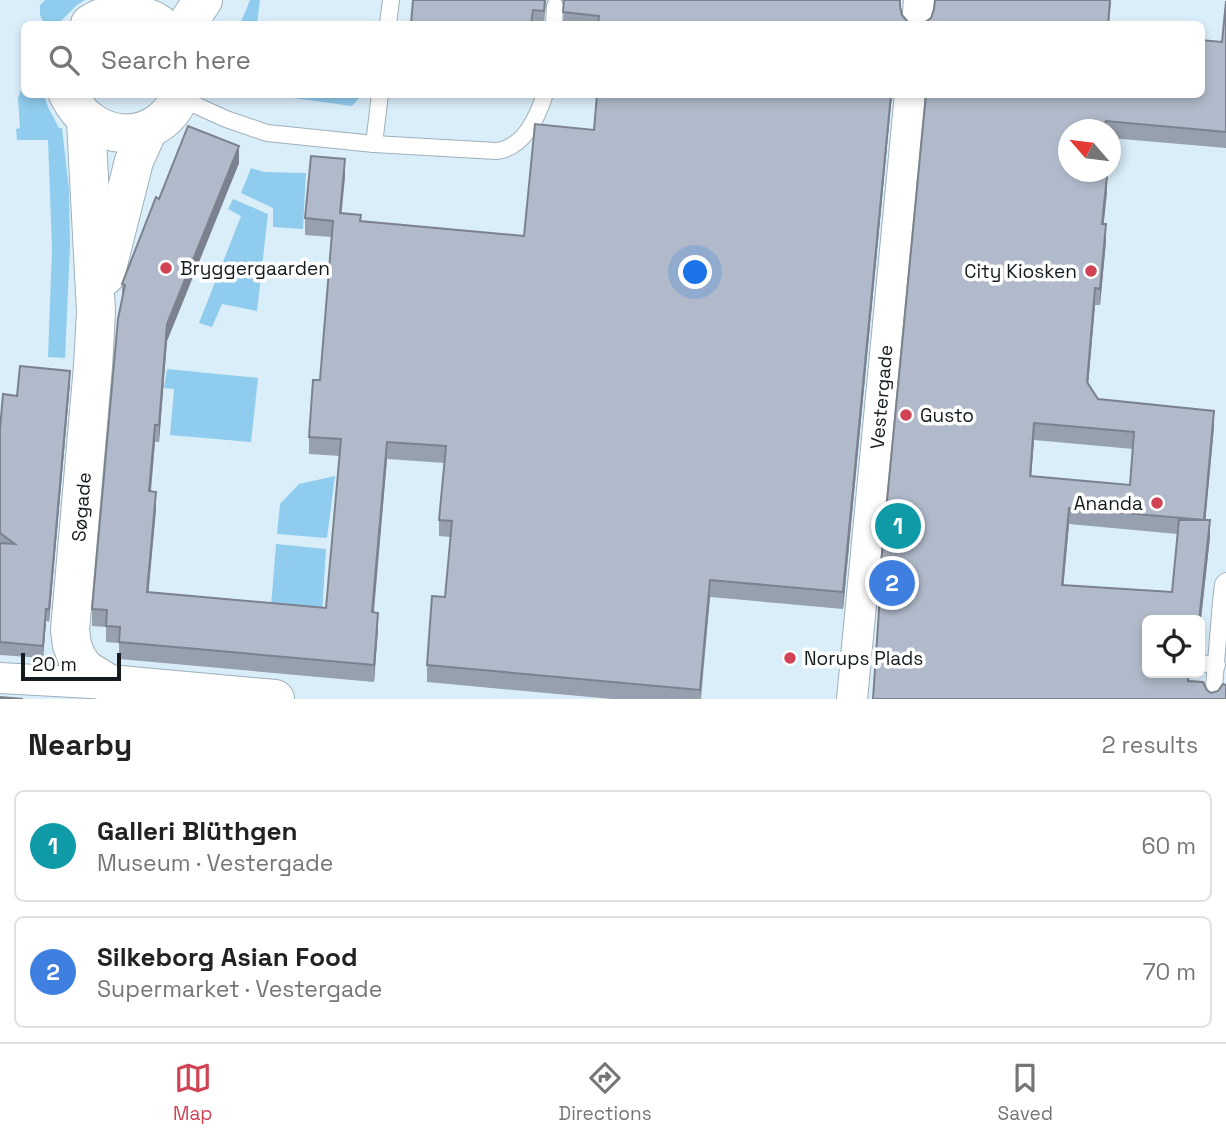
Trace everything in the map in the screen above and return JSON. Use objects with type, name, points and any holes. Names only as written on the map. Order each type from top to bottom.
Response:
[{"type":"street","points":[[189,21],[203,0]]},
{"type":"street","points":[[916,21],[919,0]]},
{"type":"street","points":[[97,21],[111,15],[144,13]]},
{"type":"street","points":[[77,107],[99,129],[115,134],[132,134],[148,130],[167,117],[180,98]]},
{"type":"street","name":"Vestergade","points":[[852,699],[910,98]]},
{"type":"street","name":"Søgade","points":[[77,107],[96,312],[89,514],[70,630],[77,658],[85,669],[109,684]]},
{"type":"street","name":"Søgade","points":[[96,312],[134,161],[148,130]]},
{"type":"street","points":[[0,678],[109,684],[275,699]]},
{"type":"lane","points":[[388,21],[391,0]]},
{"type":"lane","points":[[554,21],[555,6]]},
{"type":"lane","points":[[185,98],[226,119],[267,133],[374,144],[503,150],[514,146],[526,133],[544,98]]},
{"type":"lane","points":[[374,144],[380,98]]},
{"type":"lane","points":[[1213,699],[1223,584],[1226,581]]},
{"type":"lane","points":[[1205,664],[1217,665]]},
{"type":"shaded area","points":[[45,0],[85,0],[61,21],[43,21],[40,5]]},
{"type":"shaded area","points":[[250,0],[260,0],[257,21],[241,21]]},
{"type":"shaded area","points":[[21,90],[21,98],[45,98],[59,128],[62,128],[69,189],[70,246],[65,358],[48,357],[52,249],[48,140],[17,140],[16,129],[20,128],[18,99]]},
{"type":"shaded area","points":[[294,98],[359,98],[352,106]]},
{"type":"shaded area","points":[[251,168],[264,172],[306,173],[303,229],[273,227],[273,208],[241,193]]},
{"type":"shaded area","points":[[233,199],[268,214],[257,311],[222,304],[212,327],[199,323],[241,216],[228,209]]},
{"type":"shaded area","points":[[167,369],[258,378],[251,442],[170,435],[174,389],[164,388]]},
{"type":"shaded area","points":[[335,476],[327,538],[277,534],[280,504],[299,484]]},
{"type":"shaded area","points":[[276,544],[326,549],[322,614],[271,607]]},
{"type":"building","points":[[413,0],[545,0],[544,11],[533,10],[531,21],[411,21]]},
{"type":"building","points":[[564,0],[900,0],[902,15],[907,21],[598,21],[599,16],[563,12]]},
{"type":"building","points":[[935,0],[1110,0],[1108,21],[927,21],[934,9]]},
{"type":"building","points":[[1226,1],[1226,132],[1121,122],[1121,119],[1058,119],[1058,182],[1106,182],[1102,224],[1106,224],[1100,289],[1095,288],[1087,382],[1098,399],[1214,411],[1204,520],[1210,520],[1200,615],[1142,615],[1142,678],[1188,678],[1188,681],[1203,682],[1211,693],[1218,691],[1223,684],[1226,685],[1226,699],[873,699],[878,595],[926,98],[1205,98],[1205,40],[1222,42]],"holes":[[[1034,423],[1134,432],[1130,485],[1030,476]],[[1069,508],[1204,520],[1179,520],[1172,592],[1062,585]]]},
{"type":"building","points":[[597,98],[891,98],[843,592],[710,580],[700,690],[427,665],[432,596],[445,597],[452,521],[439,520],[446,446],[387,442],[372,612],[378,613],[374,665],[119,642],[120,627],[106,626],[107,610],[92,609],[118,319],[125,285],[122,284],[156,197],[159,199],[188,126],[239,146],[167,324],[159,425],[155,425],[149,491],[156,492],[147,592],[326,608],[341,439],[309,437],[313,380],[320,380],[333,221],[305,218],[311,156],[345,159],[340,213],[361,215],[360,221],[524,236],[535,124],[594,130]]},
{"type":"building","points":[[20,366],[70,371],[49,609],[46,609],[43,646],[0,642],[0,543],[15,544],[0,533],[0,429],[3,394],[17,396]]},
{"type":"place","name":"Bryggergaarden","points":[[166,268]]},
{"type":"place","name":"City Kiosken","points":[[1091,271]]},
{"type":"place","name":"Gusto","points":[[906,415]]},
{"type":"place","name":"Ananda","points":[[1157,503]]},
{"type":"place","name":"Galleri Blüthgen","points":[[898,526]]},
{"type":"place","name":"Silkeborg Asian Food","points":[[892,583]]},
{"type":"place","name":"Norups Plads","points":[[790,658]]}]
